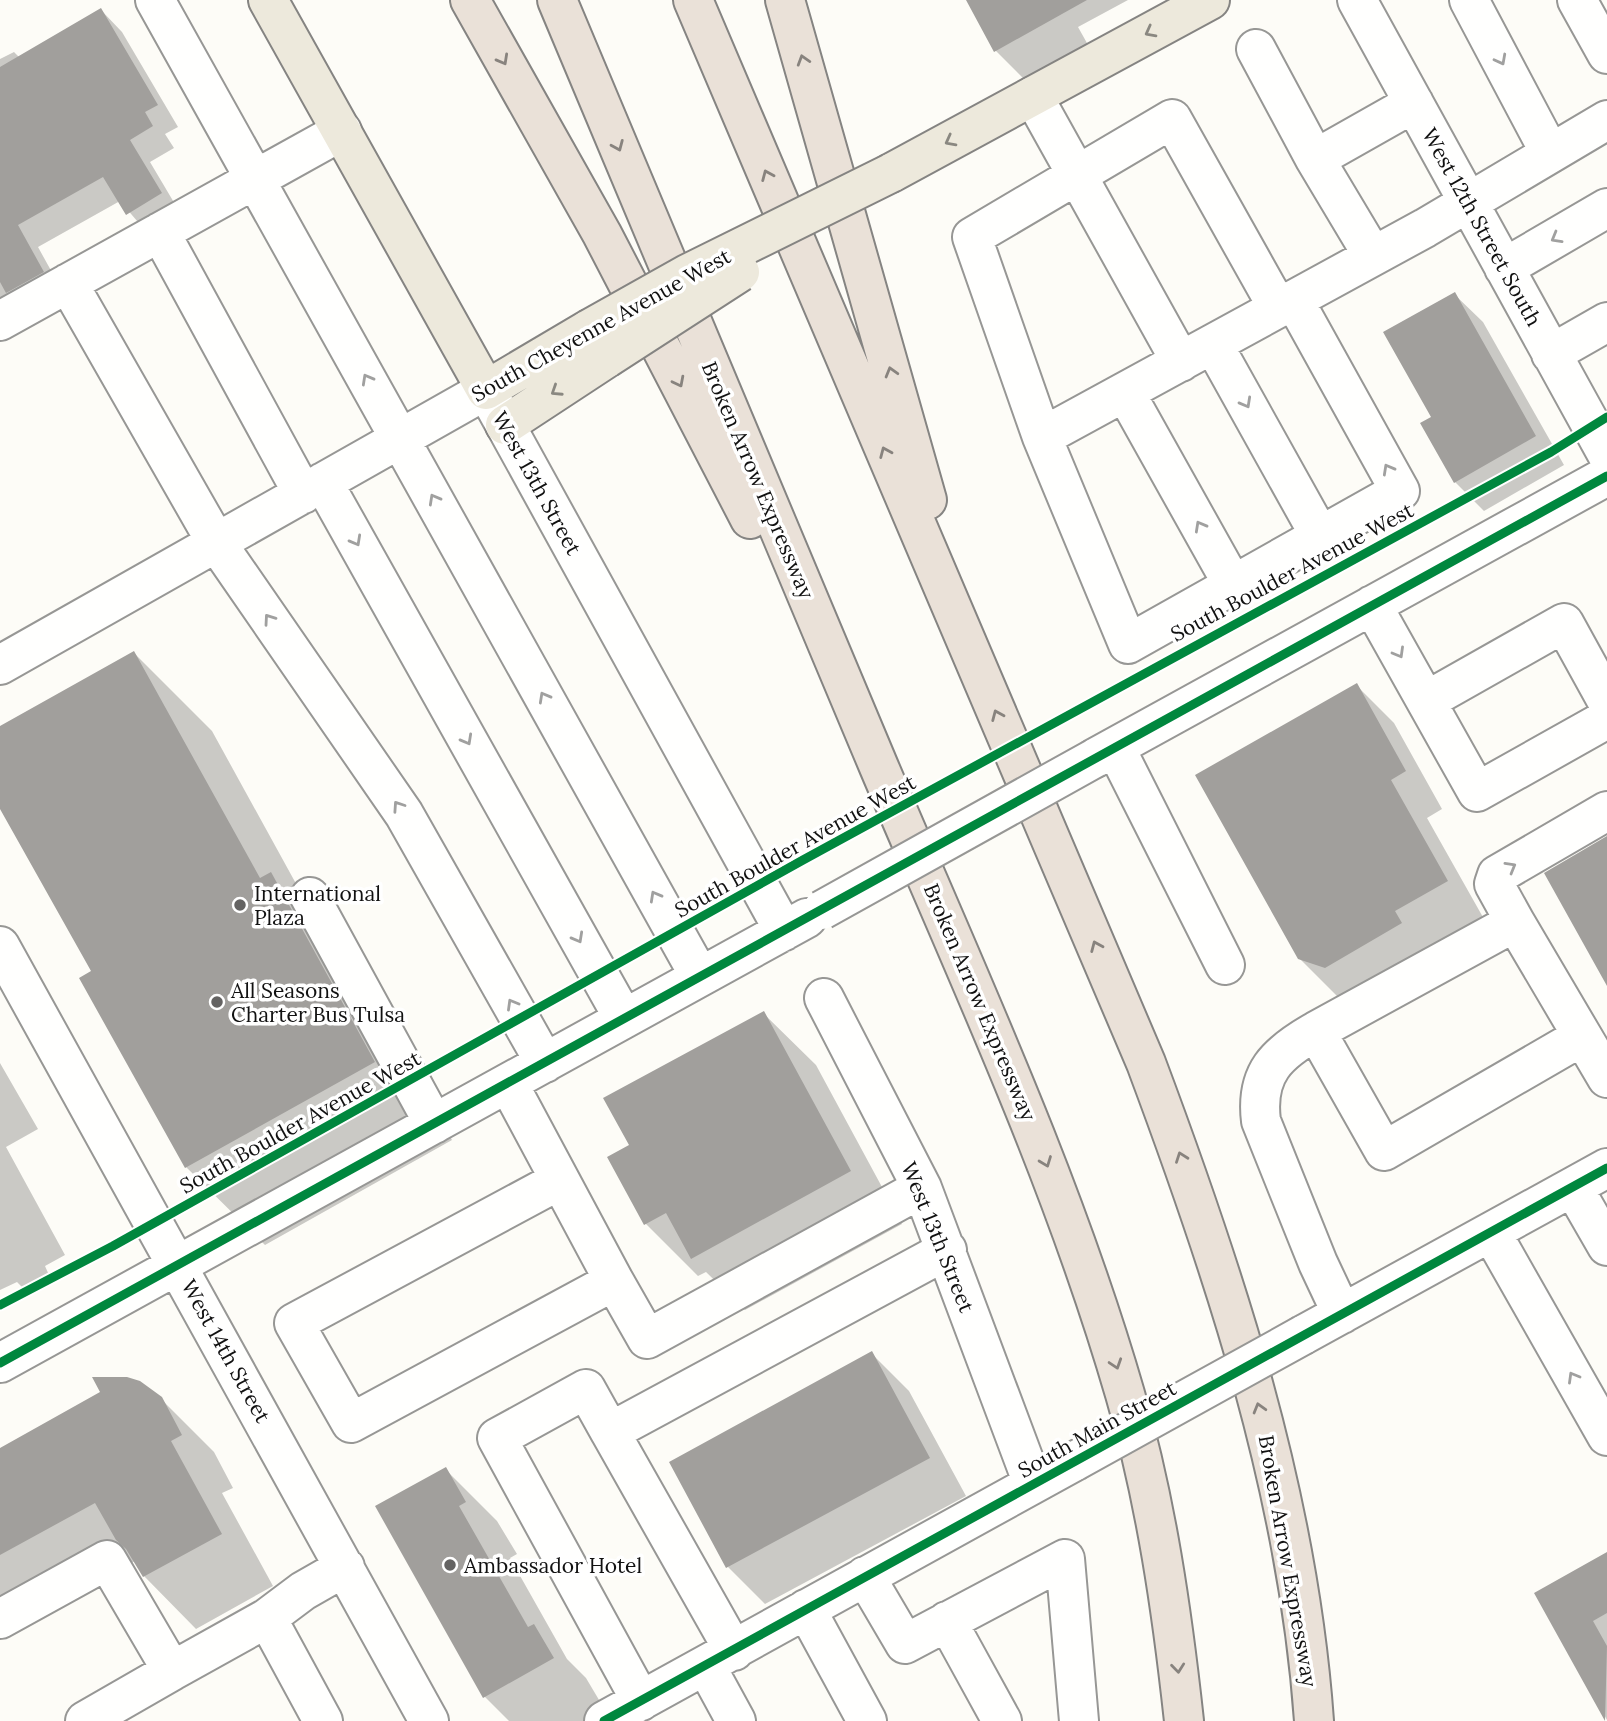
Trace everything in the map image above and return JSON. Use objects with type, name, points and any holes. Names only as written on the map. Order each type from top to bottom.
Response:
[{"type":"highway","points":[[470,0],[609,247],[881,771]]},
{"type":"highway","name":"Broken Arrow Expressway","points":[[556,0],[1017,1088],[1069,1221],[1126,1397],[1148,1487],[1172,1616],[1184,1721]]},
{"type":"highway","name":"Broken Arrow Expressway","points":[[693,0],[1146,1063],[1205,1221],[1266,1433],[1283,1509],[1310,1675],[1314,1721]]},
{"type":"highway","points":[[785,0],[969,650]]},
{"type":"main road","name":"West 13th Street","points":[[268,0],[486,390]]},
{"type":"main road","name":"South Cheyenne Avenue West","points":[[486,390],[598,344],[687,274],[891,173],[1210,0]]},
{"type":"main road","points":[[505,425],[598,344]]},
{"type":"street","points":[[155,0],[700,977]]},
{"type":"street","name":"West 12th Street South","points":[[1357,0],[1607,454]]},
{"type":"street","points":[[1469,0],[1550,153]]},
{"type":"street","points":[[1577,0],[1607,54]]},
{"type":"street","points":[[1256,50],[1315,159],[1373,256]]},
{"type":"street","points":[[1033,96],[1077,175],[1320,536]]},
{"type":"street","points":[[1315,159],[1414,103]]},
{"type":"street","points":[[1172,119],[1286,304],[1400,491],[1128,644],[1042,437],[972,237],[1172,119]]},
{"type":"street","points":[[1042,437],[1373,256],[1607,120]]},
{"type":"street","points":[[0,321],[342,131]]},
{"type":"street","points":[[1504,268],[1607,208]]},
{"type":"street","points":[[160,232],[624,1019]]},
{"type":"street","points":[[68,283],[216,542],[404,814],[545,1063]]},
{"type":"street","points":[[1551,354],[1607,322]]},
{"type":"street","name":"West 13th Street","points":[[486,390],[784,931]]},
{"type":"street","name":"South Cheyenne Avenue West","points":[[0,665],[486,390]]},
{"type":"street","points":[[1125,392],[1233,585]]},
{"type":"street","points":[[0,1362],[1607,475]]},
{"type":"street","points":[[1372,605],[1477,792],[1607,719]]},
{"type":"street","points":[[1426,701],[1564,623],[1607,701]]},
{"type":"street","points":[[1105,753],[1225,965]]},
{"type":"street","points":[[1607,811],[1497,875],[1494,884],[1607,1078]]},
{"type":"street","points":[[310,897],[434,1124]]},
{"type":"street","points":[[1342,1314],[1318,1264],[1261,1121],[1261,1084],[1273,1063],[1292,1045],[1514,922]]},
{"type":"street","name":"West 14th Street","points":[[0,946],[12,997],[178,1265],[429,1721]]},
{"type":"street","name":"West 13th Street","points":[[824,998],[922,1188],[1033,1485]]},
{"type":"street","points":[[1316,1031],[1384,1151],[1581,1037]]},
{"type":"street","points":[[508,1083],[647,1339],[922,1188]]},
{"type":"street","name":"South Main Street","points":[[604,1721],[1607,1168]]},
{"type":"street","points":[[560,1180],[294,1323],[351,1423],[614,1281]]},
{"type":"street","points":[[1573,1187],[1607,1247]]},
{"type":"street","points":[[1491,1232],[1607,1436]]},
{"type":"street","points":[[610,1432],[947,1250]]},
{"type":"street","points":[[641,1701],[497,1437],[586,1389],[610,1432],[720,1658],[736,1721]]},
{"type":"street","points":[[865,1576],[905,1644],[1065,1559],[1079,1721]]},
{"type":"street","points":[[0,1619],[107,1560],[172,1671]]},
{"type":"street","points":[[85,1721],[267,1618],[303,1591],[345,1567]]},
{"type":"street","points":[[806,1609],[867,1721]]},
{"type":"street","points":[[267,1618],[323,1721]]},
{"type":"street","points":[[947,1621],[1002,1721]]},
{"type":"building","points":[[966,0],[1087,0],[994,52]]},
{"type":"building","points":[[101,8],[158,105],[145,112],[153,126],[130,140],[162,193],[126,215],[103,177],[18,225],[44,272],[6,293],[0,282],[0,67]]},
{"type":"building","points":[[1455,292],[1536,436],[1454,483],[1420,423],[1431,417],[1383,332]]},
{"type":"building","name":"International Plaza","points":[[134,651],[260,878],[271,872],[375,1062],[185,1168],[79,978],[91,971],[0,809],[0,726]]},
{"type":"building","points":[[1357,683],[1406,771],[1391,780],[1448,881],[1395,911],[1402,923],[1325,968],[1298,959],[1195,775]]},
{"type":"building","points":[[1607,836],[1607,986],[1544,873]]},
{"type":"building","points":[[764,1011],[851,1171],[691,1259],[666,1213],[644,1225],[607,1157],[629,1145],[603,1098]]},
{"type":"building","points":[[872,1351],[930,1458],[726,1568],[669,1462]]},
{"type":"building","points":[[92,1377],[127,1377],[140,1381],[162,1397],[182,1435],[171,1441],[222,1534],[143,1577],[126,1549],[116,1540],[95,1503],[0,1555],[0,1448],[100,1392]]},
{"type":"building","name":"Ambassador Hotel","points":[[446,1467],[466,1502],[459,1506],[528,1627],[534,1624],[554,1658],[483,1698],[375,1506]]},
{"type":"building","points":[[1607,1552],[1607,1613],[1593,1621],[1607,1646],[1605,1721],[1534,1593]]},
{"type":"cycle path","name":"South Boulder Avenue West","points":[[0,1305],[113,1246],[803,860],[1551,452],[1607,417]]},
{"type":"cycle path","points":[[0,1363],[1607,476]]},
{"type":"cycle path","points":[[604,1721],[1607,1168]]},
{"type":"place","name":"International Plaza","points":[[240,905]]},
{"type":"place","name":"All Seasons Charter Bus Tulsa","points":[[217,1002]]},
{"type":"place","name":"Ambassador Hotel","points":[[450,1565]]}]
